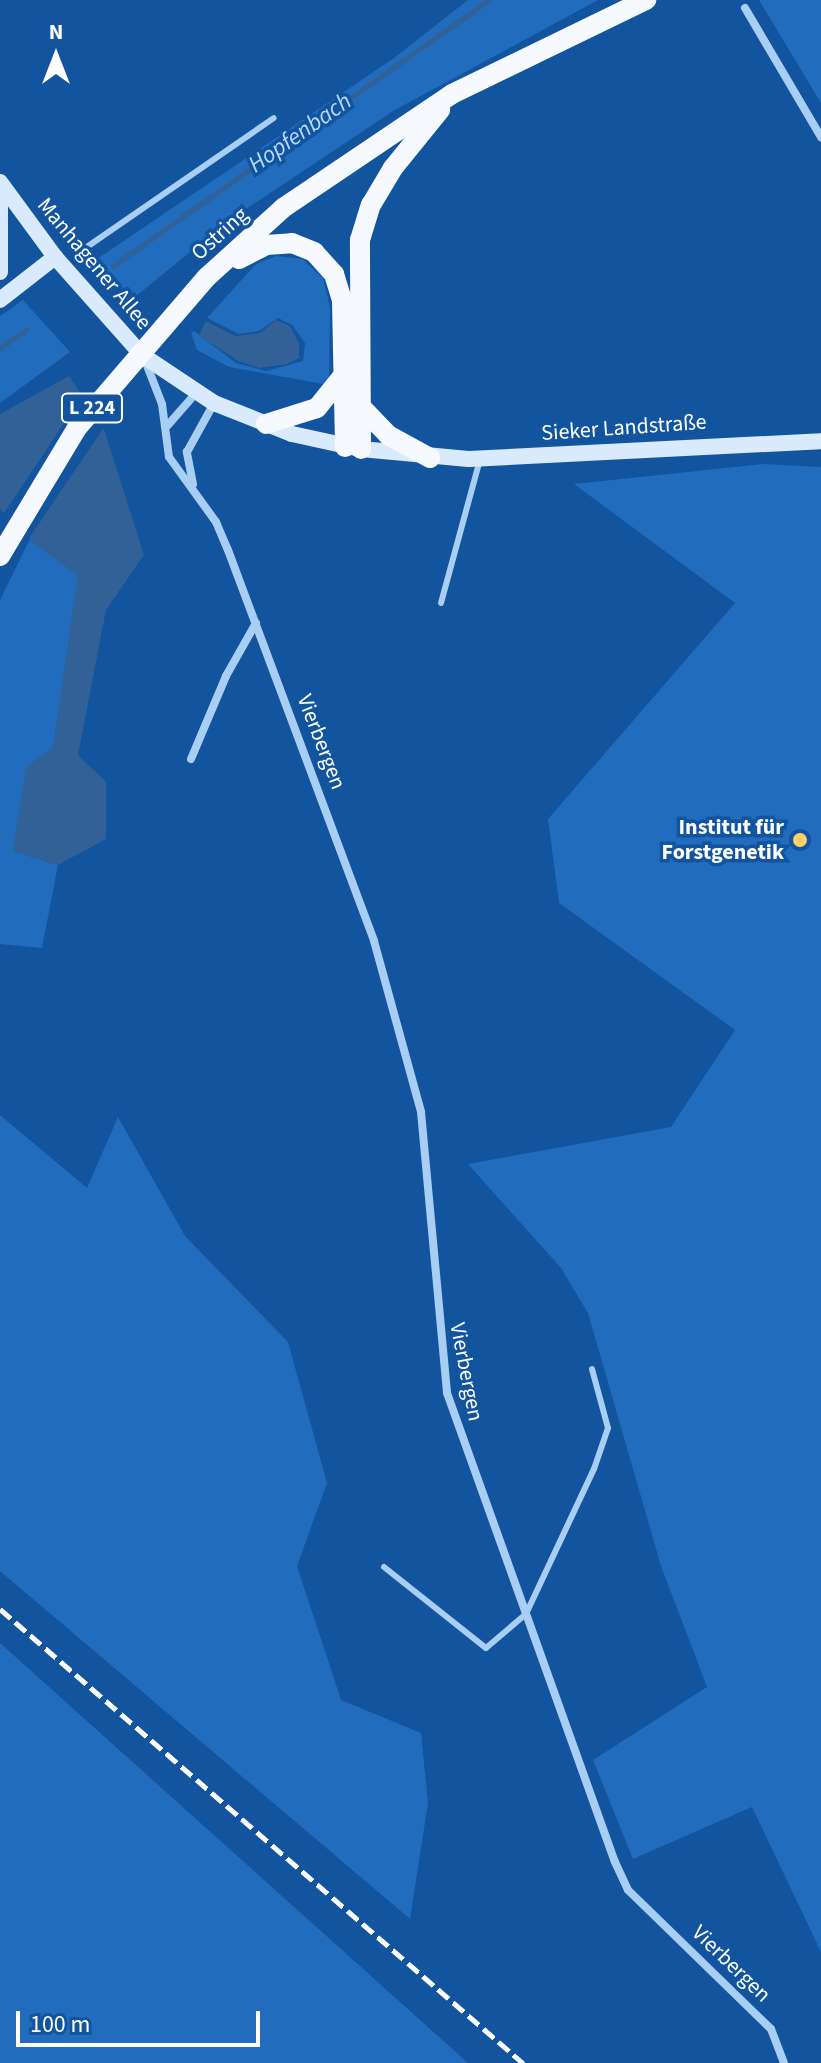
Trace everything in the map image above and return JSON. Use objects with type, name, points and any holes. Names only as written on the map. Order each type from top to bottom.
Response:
[{"type":"main road","name":"Ostring","points":[[0,556],[77,428],[207,277],[295,200],[452,94],[646,0]]},
{"type":"main road","points":[[353,448],[364,410],[360,240],[371,205],[393,168],[452,94]]},
{"type":"main road","name":"Manhagener Allee","points":[[0,182],[55,257],[142,355],[196,393],[266,424],[353,448],[430,458]]},
{"type":"main road","points":[[0,201],[0,272]]},
{"type":"main road","points":[[207,277],[273,244],[292,243],[314,252],[329,268],[340,290],[353,448]]},
{"type":"main road","points":[[0,300],[55,257]]},
{"type":"main road","points":[[266,424],[317,408],[345,373]]},
{"type":"main road","points":[[364,410],[388,435],[430,458]]},
{"type":"main road","name":"Sieker Landstraße","points":[[430,458],[480,459],[821,441]]},
{"type":"street","points":[[745,8],[821,137]]},
{"type":"street","name":"Vierbergen","points":[[142,355],[167,426],[169,457],[216,522],[374,941],[421,1112],[447,1393],[628,1890],[736,1989],[771,2029],[784,2063]]},
{"type":"street","points":[[167,426],[196,393]]},
{"type":"street","name":"Vierbergen","points":[[195,489],[186,459],[214,403]]},
{"type":"street","points":[[191,759],[226,676],[256,623]]},
{"type":"lane","name":"Manhagener Allee","points":[[81,251],[274,118]]},
{"type":"lane","points":[[441,603],[480,459]]},
{"type":"lane","points":[[384,1567],[486,1648],[526,1614],[594,1469],[608,1428],[592,1369]]},
{"type":"shaded area","points":[[468,0],[598,0],[393,111],[228,221],[130,301],[97,259],[394,58]]},
{"type":"shaded area","points":[[759,0],[821,0],[821,103]]},
{"type":"shaded area","points":[[276,256],[302,259],[323,278],[330,307],[329,385],[229,367],[197,350],[191,333],[194,331],[236,363],[266,371],[303,361],[305,343],[292,325],[278,318],[259,331],[239,334],[207,318],[256,264]]},
{"type":"shaded area","points":[[23,300],[70,352],[0,403],[0,316]]},
{"type":"shaded area","points":[[276,320],[290,326],[299,343],[299,358],[287,364],[260,368],[238,361],[199,335],[206,321],[235,336],[260,333]]},
{"type":"shaded area","points":[[69,376],[103,426],[144,555],[106,610],[78,755],[106,782],[106,839],[58,865],[13,851],[26,767],[53,748],[78,575],[38,547],[0,509],[0,414]]},
{"type":"shaded area","points":[[763,464],[821,467],[821,1952],[752,1807],[633,1859],[593,1760],[707,1687],[661,1566],[588,1313],[561,1268],[468,1164],[671,1127],[735,1030],[559,903],[548,819],[735,603],[574,484]]},
{"type":"shaded area","points":[[30,539],[79,575],[53,749],[13,851],[58,865],[42,948],[0,944],[0,600]]},
{"type":"shaded area","points":[[0,1115],[87,1188],[118,1117],[185,1236],[288,1342],[327,1483],[297,1566],[341,1700],[421,1733],[428,1803],[410,1919],[0,1571]]},
{"type":"shaded area","points":[[0,1643],[468,2063],[0,2063]]},
{"type":"pier","points":[[85,392],[107,423],[27,541],[2,516]]},
{"type":"waterway","name":"Hopfenbach","points":[[113,266],[488,0]]},
{"type":"waterway","name":"Hopfenbach","points":[[0,348],[26,330]]},
{"type":"railway","points":[[0,1609],[523,2063]]},
{"type":"place","name":"Institut für Forstgenetik","points":[[800,840]]}]
